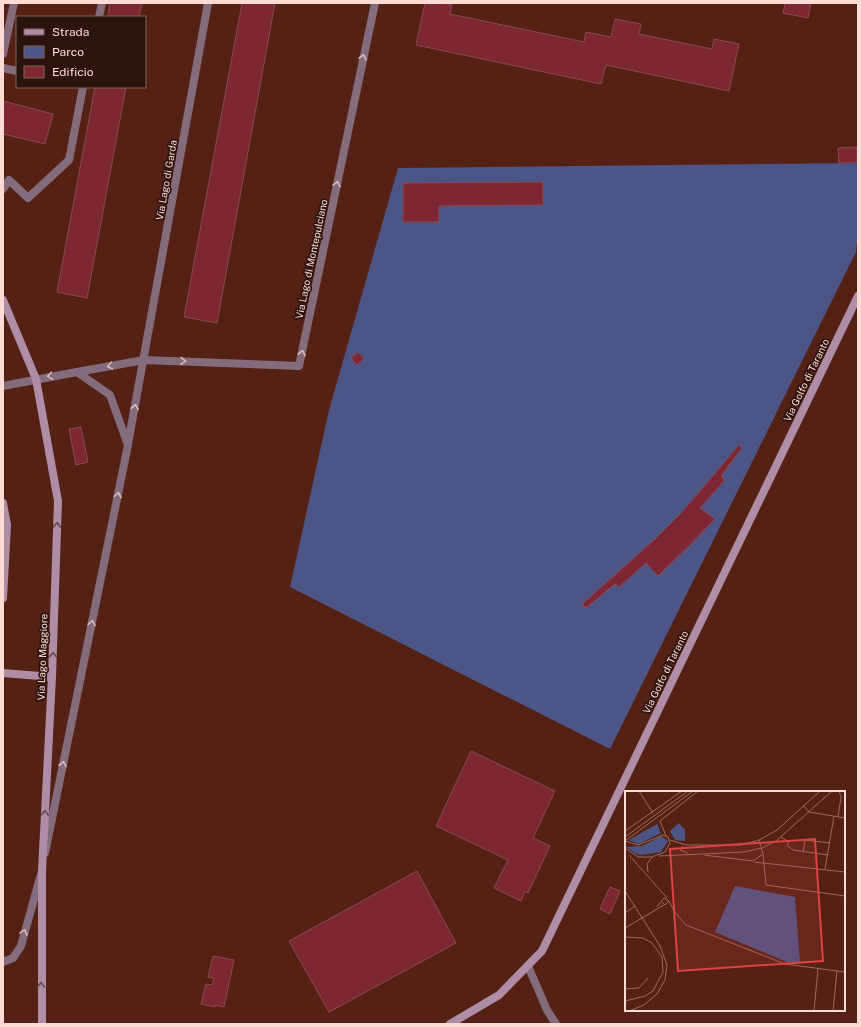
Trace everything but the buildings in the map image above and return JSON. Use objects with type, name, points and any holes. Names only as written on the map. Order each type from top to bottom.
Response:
[{"type":"street","points":[[3,54],[14,3]]},
{"type":"street","points":[[98,16],[102,3]]},
{"type":"street","name":"Via Lago di Garda","points":[[3,962],[13,958],[21,946],[42,871],[128,445],[208,3]]},
{"type":"street","name":"Via Lago di Montepulciano","points":[[144,360],[299,366],[375,3]]},
{"type":"street","points":[[3,68],[16,72]]},
{"type":"street","points":[[3,188],[9,180],[28,198],[69,160],[81,88]]},
{"type":"street","name":"Via Golfo di Taranto","points":[[450,1024],[499,995],[542,951],[858,296]]},
{"type":"street","name":"Via Lago Maggiore","points":[[3,300],[36,379],[58,501],[52,677],[42,871],[42,1024]]},
{"type":"street","points":[[3,386],[144,360]]},
{"type":"street","points":[[77,372],[110,395],[128,445]]},
{"type":"street","points":[[3,503],[7,525],[3,598]]},
{"type":"street","points":[[3,673],[52,677]]},
{"type":"street","points":[[528,966],[547,1010],[556,1024]]},
{"type":"green space","points":[[858,163],[858,234],[856,252],[610,749],[290,587],[329,410],[398,168]]}]
